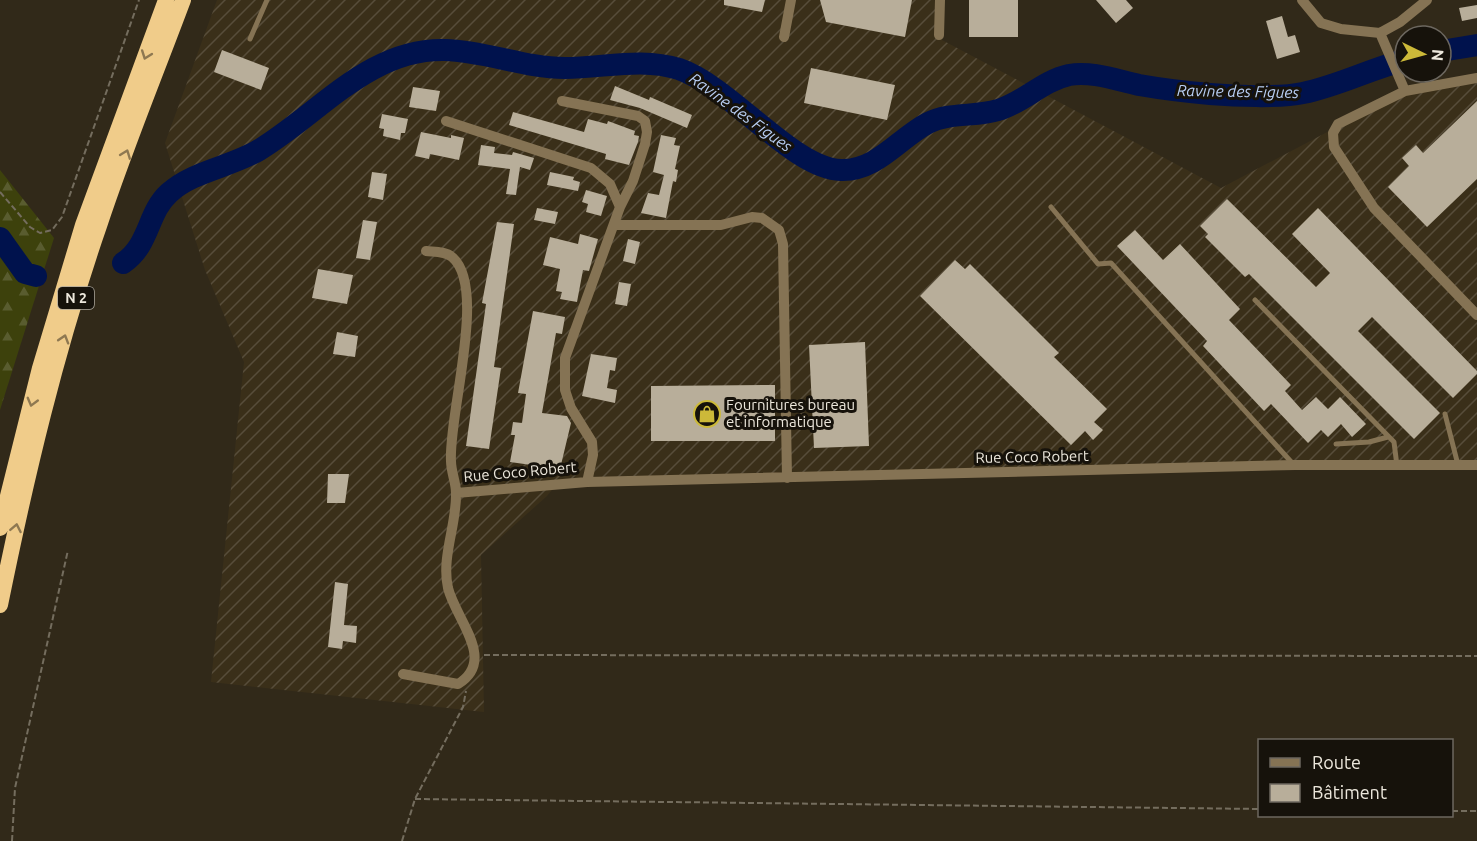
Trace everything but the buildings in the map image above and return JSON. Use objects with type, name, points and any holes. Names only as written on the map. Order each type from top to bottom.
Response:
[{"type":"highway","name":"N 2","points":[[0,528],[40,368],[83,225],[166,0]]},
{"type":"highway","name":"N 2","points":[[0,606],[22,496],[55,368],[99,226],[183,0]]},
{"type":"street","points":[[784,37],[791,0]]},
{"type":"street","points":[[939,35],[940,0]]},
{"type":"street","points":[[1302,0],[1321,23],[1341,29],[1380,33],[1400,22],[1427,0]]},
{"type":"street","points":[[1380,33],[1401,78],[1404,91]]},
{"type":"street","points":[[1477,78],[1404,91],[1338,124],[1333,133],[1334,147],[1374,208],[1477,315]]},
{"type":"street","name":"Rue Coco Robert","points":[[562,101],[628,113],[645,121],[647,132],[633,181],[620,207],[565,358],[565,390],[572,408],[592,442],[593,455],[587,482]]},
{"type":"street","points":[[446,121],[591,168],[610,184],[620,207]]},
{"type":"street","points":[[615,225],[721,225],[752,217],[762,218],[779,230],[783,244],[787,478]]},
{"type":"street","points":[[403,674],[459,684],[470,677],[475,667],[476,655],[448,586],[446,568],[456,493],[451,462],[452,430],[468,322],[466,291],[462,271],[452,256],[426,251]]},
{"type":"street","name":"Rue Coco Robert","points":[[456,493],[587,482],[1295,465],[1477,465]]},
{"type":"lane","points":[[250,39],[267,0]]},
{"type":"lane","points":[[1051,207],[1098,264],[1111,264],[1295,465]]},
{"type":"lane","points":[[1256,300],[1388,437],[1396,449],[1397,466]]},
{"type":"lane","points":[[1445,414],[1458,465]]},
{"type":"lane","points":[[1336,444],[1369,442],[1388,437]]},
{"type":"path","points":[[0,192],[30,227],[40,232],[52,230],[62,217],[139,0]]},
{"type":"path","points":[[12,841],[15,788],[68,550]]},
{"type":"path","points":[[476,655],[1477,656]]},
{"type":"path","points":[[402,841],[415,799],[463,707],[470,677]]},
{"type":"path","points":[[415,799],[1258,808]]},
{"type":"path","points":[[1453,811],[1477,811]]},
{"type":"shaded area","points":[[217,0],[942,0],[942,40],[1221,188],[1405,91],[1477,78],[1477,465],[555,486],[547,496],[481,555],[484,712],[211,682],[244,362],[205,270],[165,143]]},
{"type":"green space","points":[[0,170],[54,238],[0,410]]},
{"type":"waterway","name":"Ravine des Figues","points":[[1453,49],[1477,45]]},
{"type":"waterway","name":"Ravine des Figues","points":[[123,263],[132,256],[144,238],[156,210],[169,193],[189,179],[259,150],[369,71],[392,60],[418,52],[460,51],[535,65],[565,68],[637,63],[679,69],[699,78],[720,92],[803,156],[822,166],[841,170],[854,169],[877,160],[928,123],[1007,107],[1050,82],[1069,75],[1095,75],[1139,85],[1201,93],[1282,96],[1316,90],[1393,64]]},
{"type":"waterway","name":"Ravine des Figues","points":[[0,238],[25,273],[36,276]]},
{"type":"place","name":"Fournitures bureau et informatique","points":[[707,414]]}]
